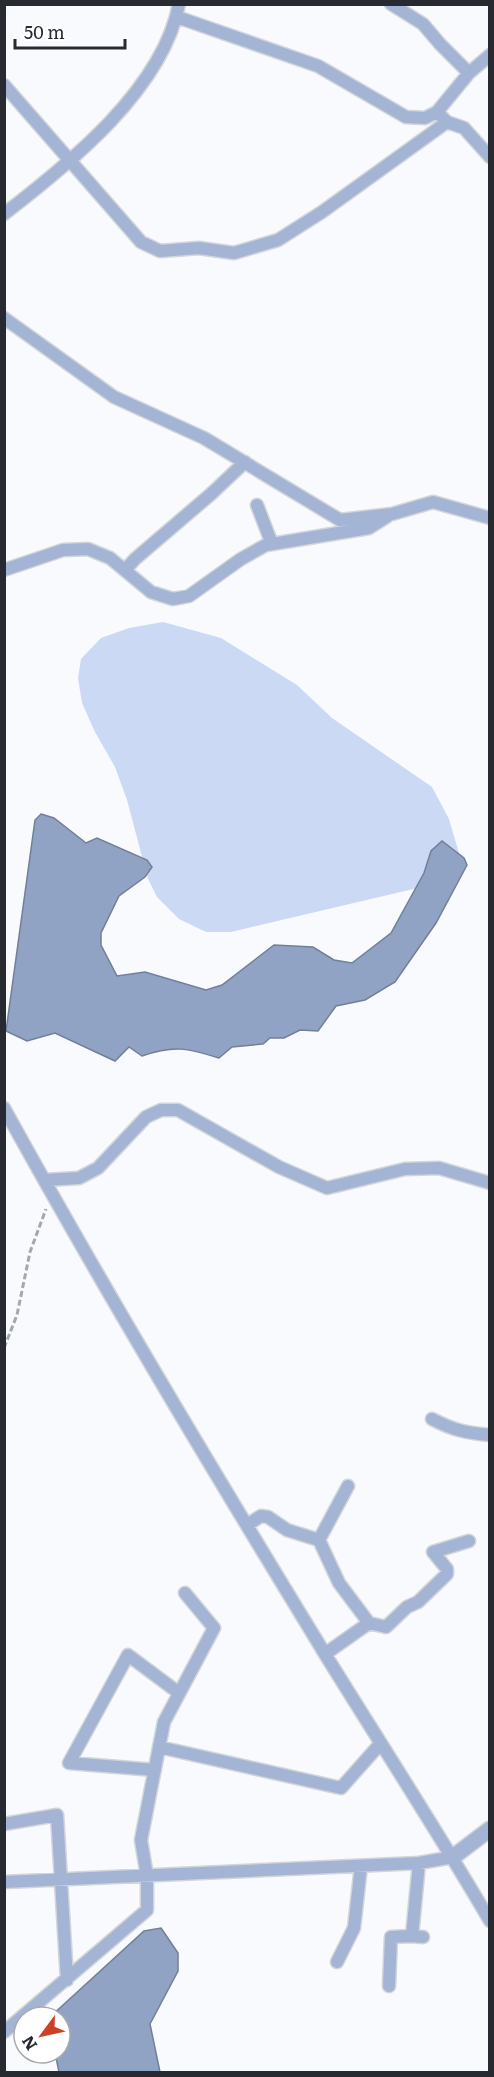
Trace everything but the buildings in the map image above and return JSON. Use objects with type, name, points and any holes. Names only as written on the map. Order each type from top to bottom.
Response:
[{"type":"street","points":[[391,4],[423,24],[470,73]]},
{"type":"street","points":[[4,214],[70,161],[134,96],[157,60],[175,24],[178,11],[318,66],[406,117],[425,118],[438,112],[470,73],[489,55]]},
{"type":"street","points":[[4,85],[141,242],[160,251],[199,248],[234,253],[278,240],[322,212],[447,122]]},
{"type":"street","points":[[438,112],[447,122],[464,128],[489,157]]},
{"type":"street","points":[[4,318],[114,397],[204,438],[340,520],[392,514],[433,502],[489,518]]},
{"type":"street","points":[[125,570],[245,462]]},
{"type":"street","points":[[257,505],[272,544]]},
{"type":"street","points":[[4,570],[63,550],[88,549],[110,558],[152,592],[173,599],[189,596],[241,559],[266,545],[369,528],[392,514]]},
{"type":"street","points":[[4,1108],[52,1194],[247,1525],[453,1857],[489,1921]]},
{"type":"street","points":[[44,1180],[79,1178],[98,1168],[146,1118],[161,1110],[178,1110],[279,1167],[327,1188],[405,1169],[439,1168],[489,1183]]},
{"type":"street","points":[[432,1419],[450,1429],[464,1433],[489,1435]]},
{"type":"street","points":[[319,1540],[348,1486]]},
{"type":"street","points":[[247,1525],[261,1516],[268,1517],[287,1530],[319,1540],[339,1583],[369,1623],[386,1627],[407,1607],[418,1602],[447,1574],[447,1569],[433,1552],[469,1541]]},
{"type":"street","points":[[4,2032],[147,1910],[147,1876],[141,1840],[164,1722],[214,1628],[184,1593]]},
{"type":"street","points":[[325,1654],[369,1623]]},
{"type":"street","points":[[155,1770],[69,1763],[128,1655],[179,1693]]},
{"type":"street","points":[[159,1747],[341,1788],[381,1743]]},
{"type":"street","points":[[4,1824],[57,1815],[67,1980]]},
{"type":"street","points":[[4,1881],[419,1863],[453,1857],[489,1829]]},
{"type":"street","points":[[389,1986],[391,1936],[418,1937],[419,1863]]},
{"type":"street","points":[[337,1962],[354,1928],[361,1866]]},
{"type":"path","points":[[4,1348],[17,1315],[30,1252],[52,1194]]},
{"type":"shaded area","points":[[163,622],[221,638],[297,685],[332,718],[432,787],[449,819],[461,860],[443,882],[231,932],[206,932],[179,919],[157,897],[148,879],[127,800],[115,767],[82,703],[78,678],[81,659],[101,638],[129,628]]},
{"type":"shaded area","points":[[41,814],[54,818],[86,843],[97,838],[147,860],[152,867],[145,877],[119,896],[101,933],[101,945],[117,976],[145,972],[206,990],[222,985],[274,945],[313,947],[334,960],[352,963],[391,933],[424,873],[431,851],[442,841],[464,858],[467,865],[436,923],[395,982],[365,1000],[336,1006],[318,1031],[300,1030],[284,1038],[270,1038],[263,1044],[232,1047],[219,1058],[180,1049],[163,1050],[142,1056],[129,1047],[115,1061],[55,1033],[27,1041],[6,1031],[35,820]]},
{"type":"shaded area","points":[[161,1928],[178,1953],[178,1971],[150,2024],[160,2072],[59,2072],[58,2065],[72,2065],[72,2005],[63,2005],[144,1931]]}]
